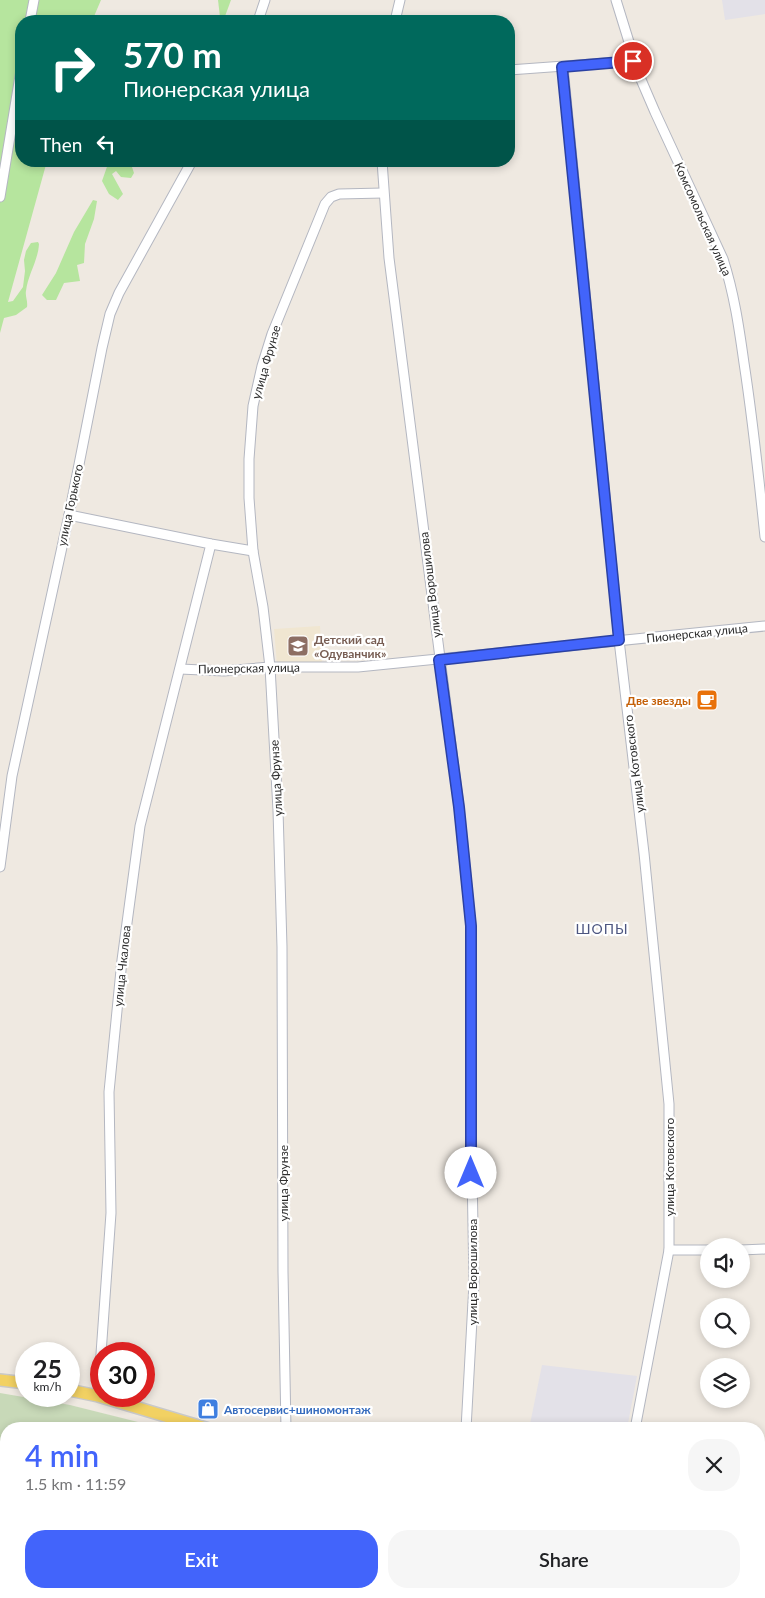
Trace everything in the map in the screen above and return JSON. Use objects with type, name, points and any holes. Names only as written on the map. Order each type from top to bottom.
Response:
[{"type":"main road","points":[[0,1380],[15,1382]]},
{"type":"main road","points":[[135,1407],[186,1422]]},
{"type":"street","points":[[31,15],[34,0]]},
{"type":"street","points":[[260,15],[265,0]]},
{"type":"street","points":[[396,15],[400,0]]},
{"type":"street","name":"Комсомольская улица","points":[[616,0],[630,42],[633,61],[654,112],[723,259],[730,280],[762,469],[765,537]]},
{"type":"street","points":[[515,70],[633,61]]},
{"type":"street","name":"улица Котовского","points":[[562,67],[619,640],[644,852],[669,1104],[669,1250],[636,1422]]},
{"type":"street","points":[[0,197],[15,106]]},
{"type":"street","name":"улица Горького","points":[[0,867],[12,776],[69,515],[110,314],[189,167]]},
{"type":"street","name":"улица Ворошилова","points":[[382,167],[389,258],[459,807],[471,926],[471,1125],[474,1283],[466,1422]]},
{"type":"street","name":"улица Фрунзе","points":[[286,1422],[283,1272],[282,947],[278,810],[270,667],[253,551],[249,478],[253,406],[272,334],[300,263],[329,199],[340,194],[383,193]]},
{"type":"street","points":[[69,515],[253,551]]},
{"type":"street","name":"улица Чкалова","points":[[102,1342],[111,1213],[109,1092],[122,960],[140,826],[211,544]]},
{"type":"street","name":"Пионерская улица","points":[[180,669],[358,667],[765,626]]},
{"type":"street","points":[[750,1250],[765,1249]]},
{"type":"street","points":[[669,1250],[700,1250]]},
{"type":"shaded area","points":[[722,0],[765,0],[765,14],[725,20]]},
{"type":"shaded area","name":"Детский сад «Одуванчик»","points":[[320,626],[322,662],[277,665],[274,629]]},
{"type":"shaded area","points":[[542,1365],[637,1376],[628,1422],[530,1422]]},
{"type":"green space","points":[[0,0],[101,0],[95,15],[15,15],[15,167],[45,167],[8,302],[13,301],[23,287],[26,251],[31,243],[38,242],[37,256],[26,291],[27,307],[16,315],[4,318],[0,333]]},
{"type":"green space","points":[[218,0],[231,0],[225,15],[220,15]]},
{"type":"green space","points":[[107,167],[132,167],[134,173],[131,178],[121,177],[116,171],[112,174],[123,194],[118,200],[109,194],[102,181]]},
{"type":"green space","points":[[93,200],[97,201],[94,219],[85,244],[84,263],[77,265],[80,281],[64,283],[56,300],[47,300],[42,295],[56,273],[74,232]]},
{"type":"green space","points":[[0,1393],[15,1396],[15,1407],[78,1407],[138,1422],[0,1422]]},
{"type":"place","name":"Детский сад «Одуванчик»","points":[[298,646]]},
{"type":"place","name":"Две звезды","points":[[707,700]]},
{"type":"place","name":"Автосервис+шиномонтаж","points":[[208,1409]]},
{"type":"district","name":"ШОПЫ","points":[[602,928]]},
{"type":"route","points":[[471,1173],[471,926],[459,807],[439,660],[619,640],[562,67],[633,61]]}]
